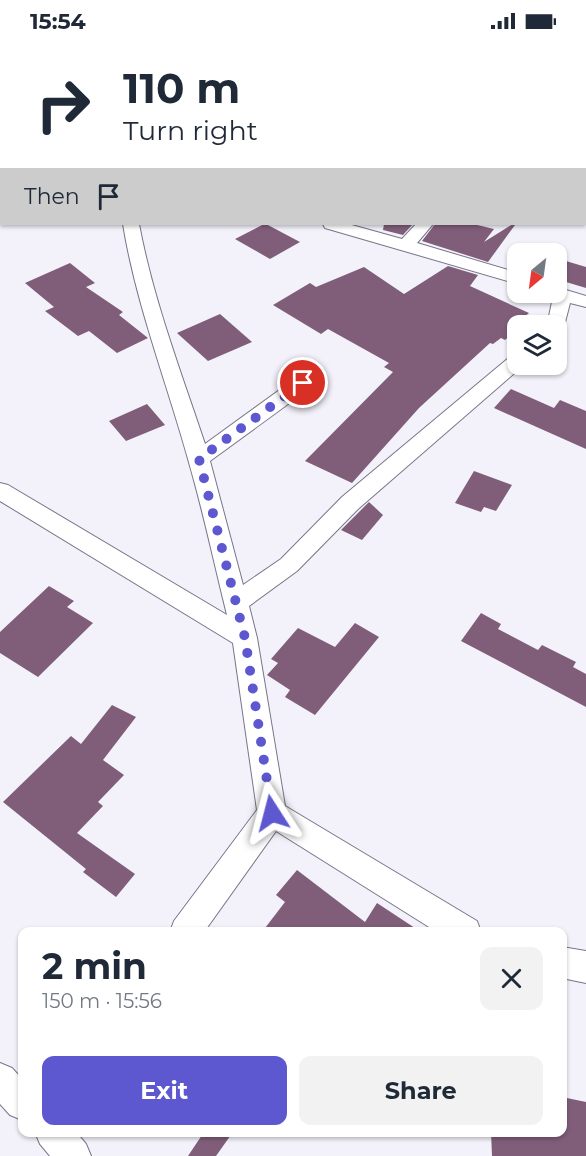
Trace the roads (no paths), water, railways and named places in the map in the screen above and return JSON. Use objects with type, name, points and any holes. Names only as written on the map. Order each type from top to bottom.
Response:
[{"type":"street","points":[[131,225],[136,253],[154,318],[199,459],[245,638],[272,813],[188,927]]},
{"type":"street","points":[[336,225],[507,276]]},
{"type":"street","points":[[406,245],[424,225]]},
{"type":"street","points":[[567,295],[586,302]]},
{"type":"street","points":[[236,602],[289,565],[350,503],[507,369]]},
{"type":"street","points":[[199,459],[303,383]]},
{"type":"street","points":[[0,491],[245,638]]},
{"type":"street","points":[[272,813],[458,927]]},
{"type":"street","points":[[567,963],[586,967]]},
{"type":"street","points":[[0,1080],[18,1099]]},
{"type":"street","points":[[57,1137],[74,1156]]}]
